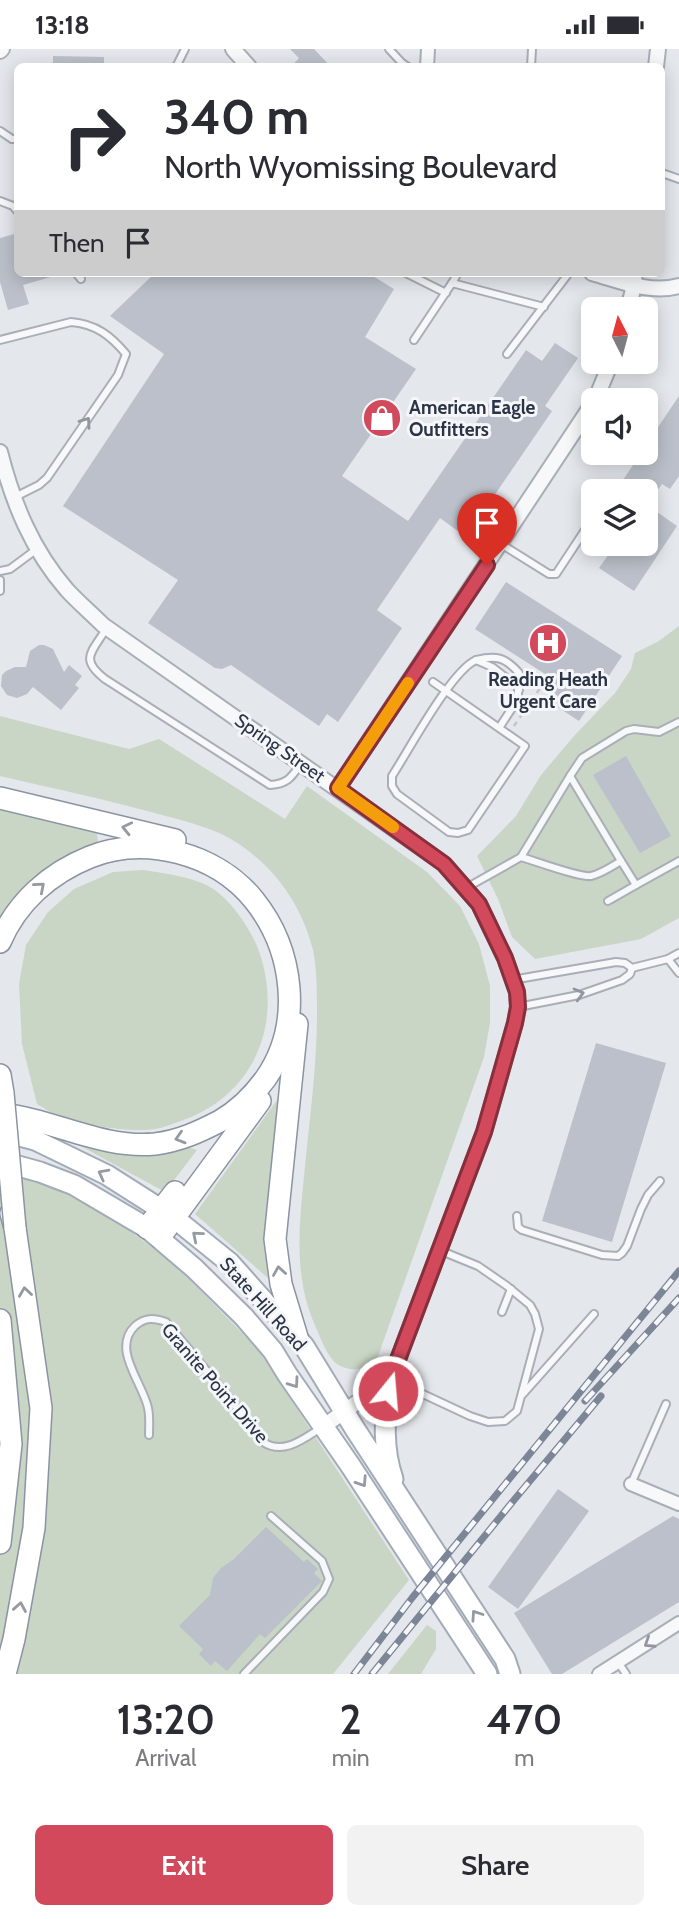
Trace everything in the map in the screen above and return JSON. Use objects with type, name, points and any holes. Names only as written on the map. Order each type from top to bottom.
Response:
[{"type":"highway","points":[[0,798],[176,841],[207,852],[247,878],[281,924],[295,968],[298,1021],[275,1239],[281,1284],[297,1337]]},
{"type":"highway","points":[[0,942],[18,910],[40,886],[66,867],[113,850],[168,850],[198,859],[224,874],[253,899],[267,919],[282,953],[289,994],[288,1022],[275,1064],[254,1094],[228,1117],[189,1136],[164,1143],[134,1145],[107,1141],[23,1116],[1,1094]]},
{"type":"highway","points":[[167,1213],[276,1080],[287,1059],[298,1021]]},
{"type":"highway","points":[[1,1094],[15,1228],[41,1408],[34,1528],[5,1674]]},
{"type":"highway","points":[[153,1232],[240,1107]]},
{"type":"highway","points":[[0,1174],[15,1228]]},
{"type":"highway","points":[[0,1320],[11,1444],[0,1543]]},
{"type":"main road","name":"State Hill Road","points":[[0,1131],[35,1140],[129,1188],[167,1213],[230,1263],[304,1346],[505,1659],[510,1674]]},
{"type":"main road","name":"State Hill Road","points":[[0,1161],[74,1185],[153,1232],[244,1317],[273,1350],[487,1674]]},
{"type":"main road","points":[[391,1378],[388,1391],[387,1462],[399,1496]]},
{"type":"street","points":[[233,49],[245,63]]},
{"type":"street","points":[[630,297],[634,279],[652,289],[679,286]]},
{"type":"street","points":[[338,788],[581,422]]},
{"type":"street","name":"Spring Street","points":[[0,452],[23,523],[37,548],[68,591],[107,628],[444,864],[479,904],[505,958],[517,992],[518,1007],[484,1132],[391,1378]]},
{"type":"street","points":[[324,1426],[391,1378]]},
{"type":"street","points":[[631,1484],[679,1504]]},
{"type":"street","points":[[599,1674],[679,1623]]},
{"type":"lane","points":[[389,49],[402,63]]},
{"type":"lane","points":[[414,277],[446,293]]},
{"type":"lane","points":[[414,340],[456,277]]},
{"type":"lane","points":[[507,354],[566,277]]},
{"type":"lane","points":[[452,283],[544,307]]},
{"type":"lane","points":[[3,339],[71,322],[109,335],[126,354],[118,375],[47,478],[13,498]]},
{"type":"lane","points":[[501,544],[549,574],[556,574],[581,536]]},
{"type":"lane","points":[[0,571],[10,569],[37,548]]},
{"type":"lane","points":[[0,580],[0,591]]},
{"type":"lane","points":[[107,628],[89,655],[93,670],[105,679],[270,785],[289,781],[301,762]]},
{"type":"lane","points":[[433,682],[446,691],[499,728],[525,746],[468,830],[449,832],[397,794],[391,786],[392,776],[446,691],[468,663],[495,657],[513,666],[519,673],[519,692],[515,704],[499,728]]},
{"type":"lane","points":[[476,660],[512,681],[519,692]]},
{"type":"lane","points":[[466,888],[521,857],[582,758],[626,731],[634,729],[659,732],[679,722]]},
{"type":"lane","points":[[570,776],[636,885]]},
{"type":"lane","points":[[521,857],[583,877],[592,876],[621,861]]},
{"type":"lane","points":[[608,901],[679,861]]},
{"type":"lane","points":[[512,980],[616,962],[625,963],[632,968],[668,960],[679,953]]},
{"type":"lane","points":[[668,960],[679,973]]},
{"type":"lane","points":[[518,1007],[579,995],[622,980],[630,974],[632,968]]},
{"type":"lane","points":[[517,1216],[518,1227],[523,1230],[602,1255],[618,1256],[627,1246],[648,1195],[660,1181]]},
{"type":"lane","points":[[391,1378],[488,1422],[505,1421],[517,1411],[539,1329],[535,1314],[530,1305],[511,1289],[478,1266],[439,1251]]},
{"type":"lane","points":[[502,1312],[511,1289]]},
{"type":"lane","points":[[521,1397],[594,1314]]},
{"type":"lane","name":"Granite Point Drive","points":[[149,1435],[148,1406],[126,1354],[126,1343],[136,1325],[145,1319],[155,1318],[166,1322],[263,1442],[271,1447],[288,1447],[324,1426]]},
{"type":"lane","points":[[631,1484],[666,1404]]},
{"type":"lane","points":[[244,1674],[323,1592],[329,1579],[322,1561],[271,1516]]},
{"type":"lane","points":[[618,1662],[626,1674]]},
{"type":"path","points":[[514,726],[543,684]]},
{"type":"green space","points":[[679,626],[679,918],[641,939],[535,959],[512,937],[498,899],[477,856],[516,816],[541,775],[615,693],[631,669],[635,653],[659,641]]},
{"type":"green space","points":[[0,716],[129,749],[159,739],[285,819],[307,786],[427,872],[460,906],[479,944],[490,986],[490,1023],[484,1057],[379,1355],[372,1364],[358,1369],[347,1368],[333,1361],[314,1323],[302,1282],[300,1219],[315,1067],[317,989],[313,950],[295,904],[265,865],[239,844],[219,833],[136,808],[0,776]]},
{"type":"green space","points":[[0,807],[97,832],[98,846],[0,923]]},
{"type":"green space","points":[[143,870],[178,876],[210,887],[226,899],[247,926],[257,945],[266,982],[268,1008],[264,1034],[255,1058],[242,1079],[224,1097],[201,1112],[175,1123],[145,1130],[121,1129],[69,1120],[37,1104],[22,1044],[19,984],[26,945],[48,912],[74,889],[113,872]]},
{"type":"green space","points":[[282,1093],[266,1251],[269,1279],[195,1214]]},
{"type":"green space","points":[[75,1143],[121,1155],[156,1154],[188,1147],[197,1150],[165,1192]]},
{"type":"green space","points":[[0,1172],[42,1182],[110,1216],[173,1263],[258,1349],[409,1580],[333,1674],[0,1674]]},
{"type":"green space","points":[[427,1625],[436,1631],[436,1649],[421,1674],[388,1674]]},
{"type":"building","points":[[290,49],[314,49],[327,63],[295,63],[299,58]]},
{"type":"building","points":[[53,56],[104,57],[104,63],[53,63]]},
{"type":"building","points":[[14,234],[14,277],[51,277],[23,285],[29,304],[8,310],[0,282],[0,238]]},
{"type":"building","points":[[151,277],[374,277],[394,289],[365,337],[416,369],[342,476],[408,521],[526,350],[542,361],[555,343],[578,358],[545,406],[552,411],[466,537],[440,518],[377,610],[402,628],[338,722],[327,714],[319,726],[231,665],[222,669],[215,668],[148,623],[178,580],[63,506],[164,354],[110,316]]},
{"type":"building","points":[[679,396],[679,476],[670,489],[662,484],[658,490],[658,479],[624,479],[633,465],[658,465],[658,427]]},
{"type":"building","points":[[658,513],[677,526],[658,555]]},
{"type":"building","points":[[608,556],[657,556],[634,591],[599,568]]},
{"type":"building","name":"Reading Heath Urgent Care","points":[[506,582],[622,656],[579,721],[553,704],[549,692],[556,681],[475,629]]},
{"type":"building","points":[[39,645],[53,649],[64,672],[69,665],[82,676],[75,685],[79,688],[61,710],[33,687],[27,694],[17,698],[7,695],[1,686],[2,675],[15,667],[26,667],[30,651]]},
{"type":"building","points":[[626,756],[671,836],[640,853],[593,775]]},
{"type":"building","points":[[596,1043],[666,1063],[612,1242],[542,1221]]},
{"type":"building","points":[[558,1489],[589,1511],[518,1609],[488,1587]]},
{"type":"building","points":[[673,1516],[679,1519],[679,1602],[562,1674],[552,1674],[514,1613]]},
{"type":"building","points":[[266,1527],[304,1562],[307,1559],[318,1569],[314,1573],[322,1581],[265,1638],[260,1634],[227,1671],[215,1661],[211,1666],[199,1654],[203,1649],[179,1626],[210,1595],[213,1578],[221,1568],[234,1559]]},
{"type":"railway","points":[[354,1674],[412,1598],[679,1271]]},
{"type":"railway","points":[[585,1401],[679,1298]]},
{"type":"railway","points":[[372,1674],[601,1396]]},
{"type":"slow traffic","points":[[393,827],[338,788],[408,683]]},
{"type":"place","name":"American Eagle Outfitters","points":[[382,418]]},
{"type":"place","name":"Reading Heath Urgent Care","points":[[548,643]]},
{"type":"route","points":[[388,1391],[484,1132],[515,1023],[517,992],[505,958],[479,904],[468,890],[444,864],[338,788],[487,565]]}]
